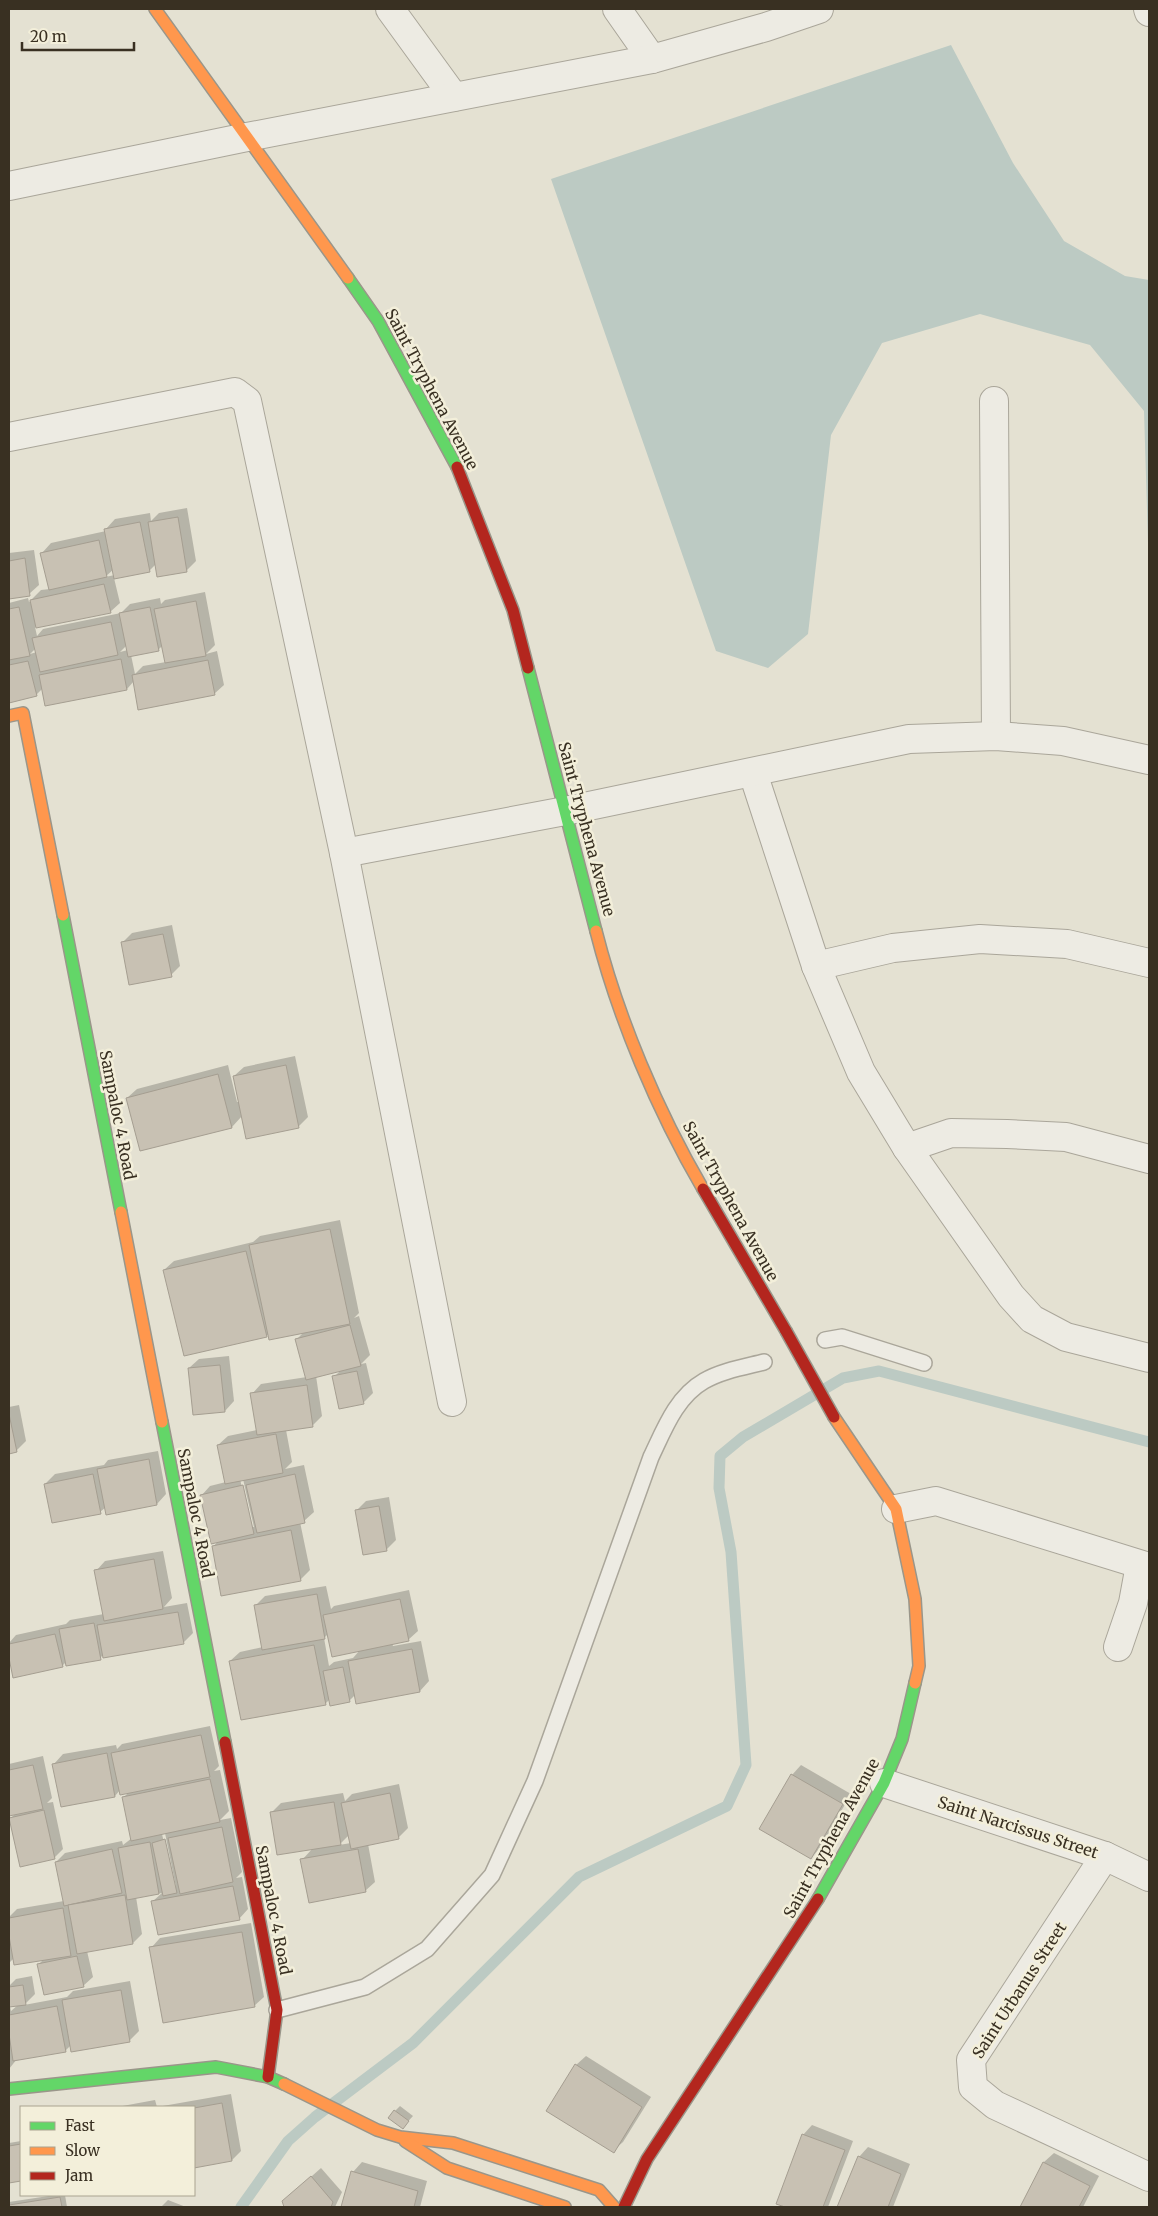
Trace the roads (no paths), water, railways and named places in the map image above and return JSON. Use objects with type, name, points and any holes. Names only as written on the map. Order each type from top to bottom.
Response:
[{"type":"street","name":"Saint Tryphena Avenue","points":[[155,9],[378,321],[453,456],[513,610],[604,962],[644,1071],[694,1174],[834,1417],[896,1509],[915,1599],[918,1666],[902,1739],[884,1783],[818,1898],[648,2159],[624,2207]]},
{"type":"street","points":[[390,9],[454,97]]},
{"type":"street","points":[[617,9],[652,58]]},
{"type":"street","points":[[9,186],[247,137],[652,58],[766,27],[819,9]]},
{"type":"street","points":[[9,437],[219,394],[235,392],[243,396],[249,411],[344,853],[452,1402]]},
{"type":"street","points":[[994,401],[996,736]]},
{"type":"street","name":"Sampaloc 4 Road","points":[[9,716],[23,714],[277,2010],[268,2077]]},
{"type":"street","points":[[344,853],[753,774],[909,739],[996,736],[1063,741],[1149,760]]},
{"type":"street","points":[[753,774],[816,966],[861,1072],[906,1148],[1011,1296],[1032,1319],[1066,1337],[1149,1358]]},
{"type":"street","points":[[816,966],[893,948],[980,939],[1067,944],[1149,963]]},
{"type":"street","points":[[906,1148],[951,1133],[1007,1134],[1066,1137],[1149,1159]]},
{"type":"street","points":[[896,1509],[936,1501],[1145,1566],[1118,1647]]},
{"type":"street","name":"Saint Narcissus Street","points":[[884,1783],[1105,1856],[1149,1877]]},
{"type":"street","name":"Saint Urbanus Street","points":[[1105,1856],[972,2060],[974,2087],[995,2105],[1149,2177]]},
{"type":"street","points":[[9,2090],[216,2067],[268,2077],[288,2085],[373,2128],[400,2138],[447,2168],[565,2207]]},
{"type":"street","points":[[400,2138],[453,2143],[581,2184],[599,2190],[614,2207]]},
{"type":"lane","points":[[825,1340],[842,1337],[924,1363]]},
{"type":"lane","points":[[277,2010],[365,1987],[427,1949],[492,1875],[535,1780],[651,1457],[672,1413],[687,1394],[704,1381],[764,1362]]},
{"type":"waterway","points":[[241,2207],[288,2141],[315,2117],[413,2043],[579,1877],[727,1806],[746,1765],[731,1552],[719,1488],[720,1456],[743,1437],[843,1378],[879,1371],[1149,1442]]}]
